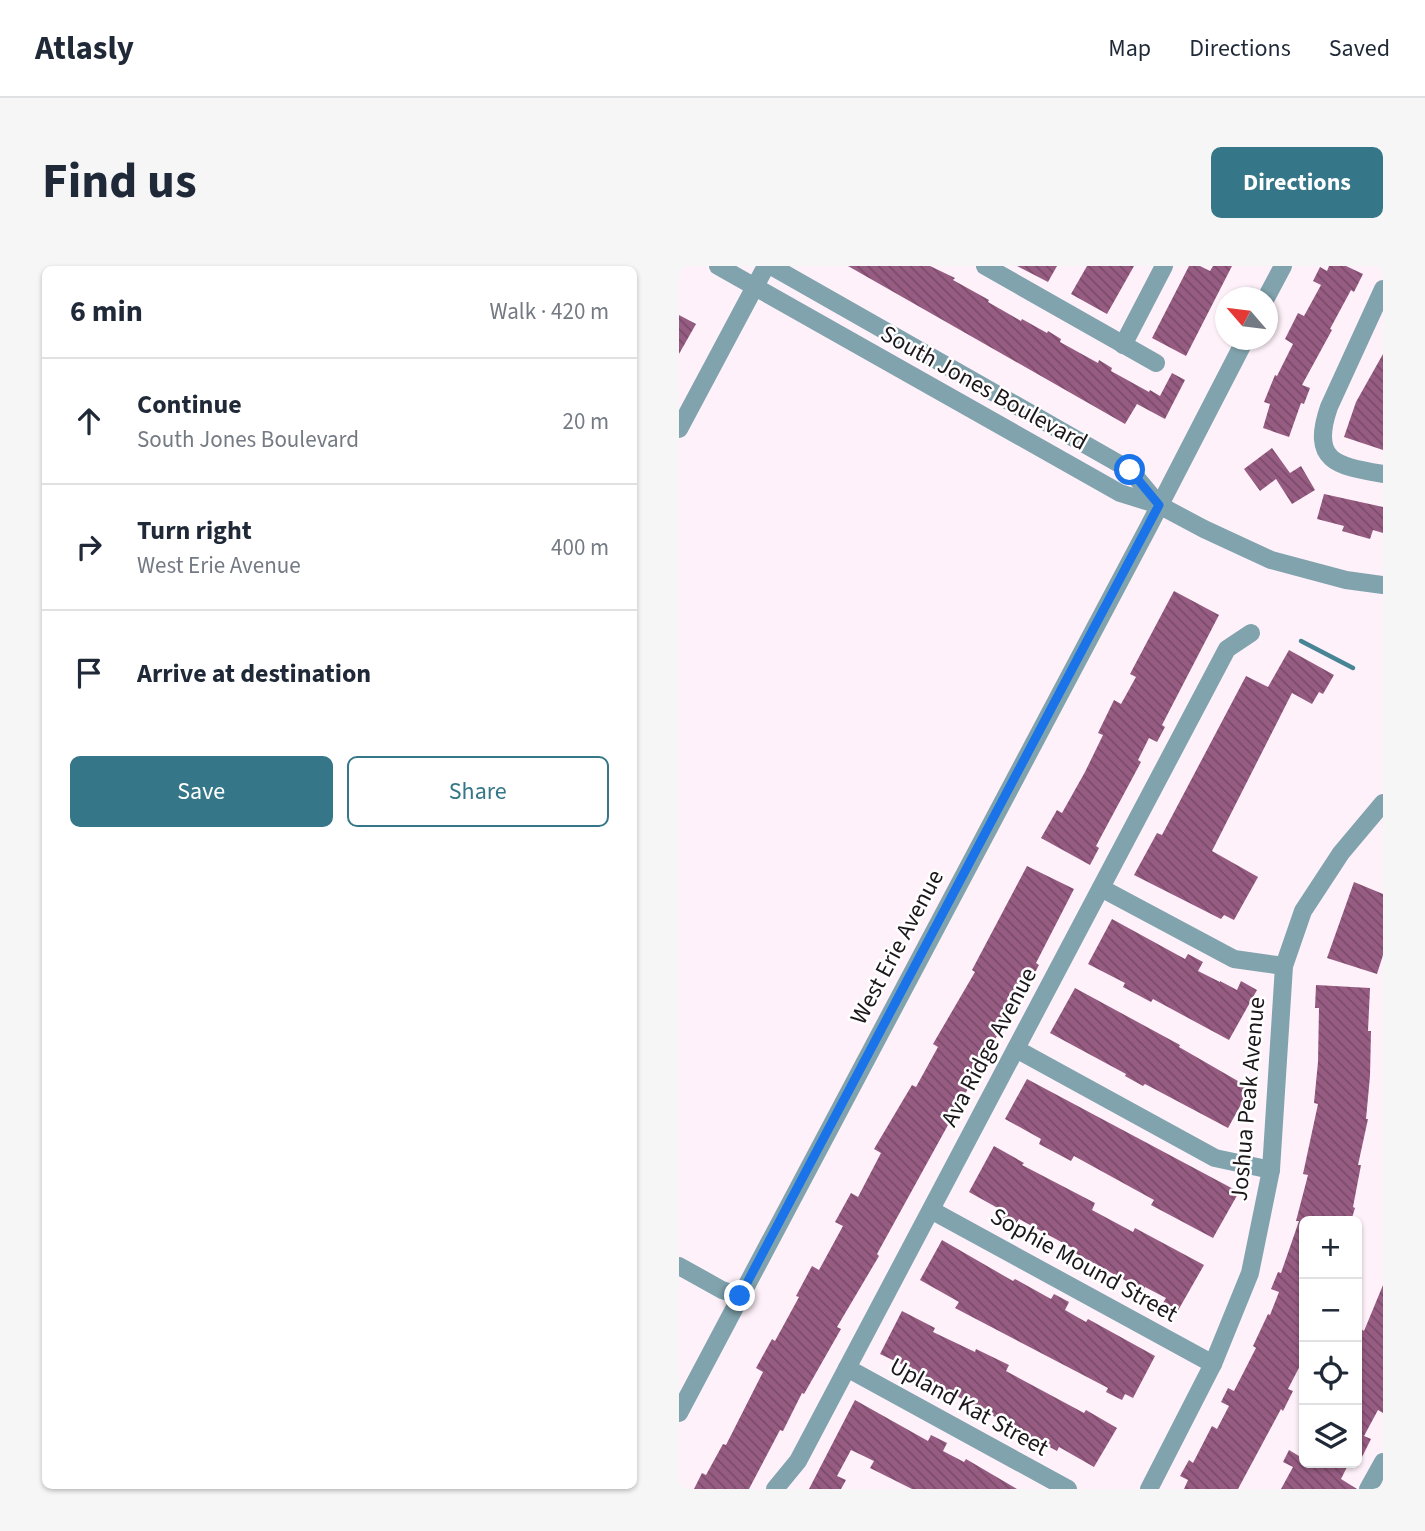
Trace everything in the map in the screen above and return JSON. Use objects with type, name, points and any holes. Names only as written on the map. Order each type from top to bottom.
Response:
[{"type":"street","name":"South Jones Boulevard","points":[[718,266],[1120,493],[1159,505]]},
{"type":"street","name":"South Jones Boulevard","points":[[769,266],[1130,470],[1159,505]]},
{"type":"street","points":[[679,429],[755,287],[769,266]]},
{"type":"street","points":[[985,266],[1156,363]]},
{"type":"street","points":[[1123,345],[1164,266]]},
{"type":"street","points":[[1272,287],[1283,266]]},
{"type":"street","points":[[1383,289],[1323,424],[1323,444],[1333,461],[1345,467],[1383,474]]},
{"type":"street","name":"West Erie Avenue","points":[[679,1413],[1240,350]]},
{"type":"street","points":[[1159,505],[1271,560],[1346,580],[1383,585]]},
{"type":"street","name":"Ava Ridge Avenue","points":[[775,1489],[798,1461],[1227,649],[1251,633]]},
{"type":"street","name":"Joshua Peak Avenue","points":[[1149,1489],[1213,1364],[1250,1273],[1271,1170],[1284,967],[1303,911],[1341,853],[1383,803]]},
{"type":"street","points":[[1101,888],[1234,959],[1284,967]]},
{"type":"street","points":[[1016,1049],[1215,1158],[1271,1170]]},
{"type":"street","name":"Sophie Mound Street","points":[[931,1210],[1213,1364]]},
{"type":"street","points":[[679,1266],[722,1290],[740,1296]]},
{"type":"street","name":"Upland Kat Street","points":[[847,1368],[1068,1489]]},
{"type":"street","points":[[1368,1489],[1383,1462]]},
{"type":"building","points":[[848,266],[930,266],[955,278],[953,280],[1021,321],[1022,319],[1047,333],[1048,331],[1061,339],[1060,342],[1098,363],[1099,360],[1112,368],[1111,371],[1149,392],[1150,390],[1160,396],[1172,373],[1185,380],[1165,419],[1137,404],[1125,424]]},
{"type":"building","points":[[1017,266],[1057,266],[1048,282]]},
{"type":"building","points":[[1087,266],[1134,266],[1107,314],[1071,294]]},
{"type":"building","points":[[1189,266],[1200,266],[1210,271],[1213,266],[1232,266],[1221,287],[1215,287],[1215,299],[1186,356],[1152,338]]},
{"type":"building","points":[[1329,266],[1346,266],[1363,274],[1354,292],[1351,290],[1302,385],[1310,388],[1304,404],[1301,403],[1289,437],[1263,428],[1270,404],[1264,402],[1275,375],[1277,376],[1293,344],[1285,339],[1298,313],[1304,316],[1321,285],[1313,281],[1320,267],[1327,271]]},
{"type":"building","points":[[679,315],[696,324],[679,354]]},
{"type":"building","points":[[1383,354],[1383,450],[1344,437],[1356,402]]},
{"type":"building","points":[[1272,448],[1290,473],[1301,466],[1315,490],[1292,504],[1276,479],[1260,491],[1244,469]]},
{"type":"building","points":[[1324,494],[1383,507],[1383,533],[1373,530],[1370,539],[1342,531],[1344,526],[1317,519]]},
{"type":"building","points":[[1174,591],[1219,615],[1162,725],[1165,727],[1157,742],[1149,738],[1138,760],[1141,762],[1096,846],[1099,848],[1090,865],[1041,838],[1057,810],[1062,813],[1085,772],[1103,735],[1098,733],[1114,700],[1121,704],[1136,677],[1130,674]]},
{"type":"building","points":[[1289,650],[1334,675],[1323,694],[1319,692],[1312,704],[1292,693],[1212,851],[1258,877],[1234,920],[1224,915],[1221,919],[1134,875],[1157,833],[1162,835],[1246,676],[1268,687]]},
{"type":"building","points":[[1027,866],[1074,889],[1036,963],[1039,965],[1031,980],[1023,976],[1012,998],[1015,999],[995,1035],[997,1036],[877,1254],[879,1256],[837,1327],[841,1329],[804,1394],[802,1393],[783,1431],[780,1430],[749,1489],[694,1489],[702,1473],[706,1475],[723,1444],[726,1445],[763,1372],[756,1368],[772,1339],[775,1341],[812,1266],[819,1270],[843,1226],[835,1222],[851,1193],[858,1197],[881,1153],[874,1149],[912,1085],[916,1087],[938,1047],[933,1044],[975,972],[972,970]]},
{"type":"building","points":[[1354,882],[1383,894],[1383,955],[1377,974],[1327,958]]},
{"type":"building","points":[[1112,919],[1185,959],[1188,954],[1203,962],[1198,971],[1220,982],[1237,990],[1241,981],[1257,990],[1229,1040],[1153,999],[1151,1002],[1123,987],[1125,983],[1088,964]]},
{"type":"building","points":[[1316,985],[1370,988],[1368,1119],[1358,1165],[1361,1165],[1353,1216],[1299,1216],[1299,1221],[1296,1221],[1308,1175],[1303,1174],[1318,1104],[1314,1103],[1319,1008],[1315,1008]]},
{"type":"building","points":[[1075,988],[1180,1045],[1179,1047],[1250,1088],[1228,1128],[1145,1084],[1143,1086],[1050,1033]]},
{"type":"building","points":[[1027,1079],[1239,1192],[1213,1238],[1151,1205],[1154,1200],[1074,1156],[1071,1161],[1039,1144],[1041,1139],[1005,1119]]},
{"type":"building","points":[[994,1146],[1024,1163],[1022,1165],[1095,1203],[1092,1210],[1133,1232],[1135,1228],[1204,1265],[1176,1314],[1161,1306],[1166,1298],[1145,1287],[1143,1290],[1019,1219],[1015,1226],[999,1218],[1003,1211],[969,1192]]},
{"type":"building","points":[[1299,1221],[1299,1368],[1288,1389],[1293,1391],[1238,1489],[1184,1489],[1188,1480],[1180,1476],[1189,1460],[1193,1463],[1212,1426],[1217,1429],[1229,1406],[1221,1402],[1228,1388],[1234,1391],[1256,1348],[1253,1346],[1279,1292],[1271,1289],[1278,1272],[1281,1273]]},
{"type":"building","points":[[942,1240],[1013,1281],[1015,1279],[1051,1299],[1054,1294],[1069,1302],[1065,1310],[1086,1322],[1088,1319],[1155,1356],[1133,1398],[1125,1394],[1122,1400],[1106,1392],[1108,1388],[955,1308],[959,1302],[920,1280]]},
{"type":"building","points":[[1383,1285],[1383,1413],[1378,1410],[1364,1436],[1371,1439],[1362,1457],[1362,1330],[1364,1331]]},
{"type":"building","points":[[902,1311],[935,1328],[933,1332],[1009,1365],[1006,1371],[1117,1428],[1094,1467],[1059,1447],[1057,1451],[917,1374],[918,1372],[880,1354]]},
{"type":"building","points":[[855,1400],[928,1441],[931,1435],[947,1443],[943,1451],[964,1462],[966,1459],[1017,1489],[912,1489],[870,1468],[874,1461],[851,1450],[837,1476],[846,1480],[841,1489],[809,1489]]},
{"type":"building","points":[[1289,1450],[1299,1456],[1299,1468],[1346,1468],[1341,1479],[1357,1489],[1281,1489],[1293,1467],[1283,1462]]},
{"type":"waterway","points":[[1301,641],[1353,668]]},
{"type":"route","points":[[740,1296],[1159,505],[1130,470]]}]
